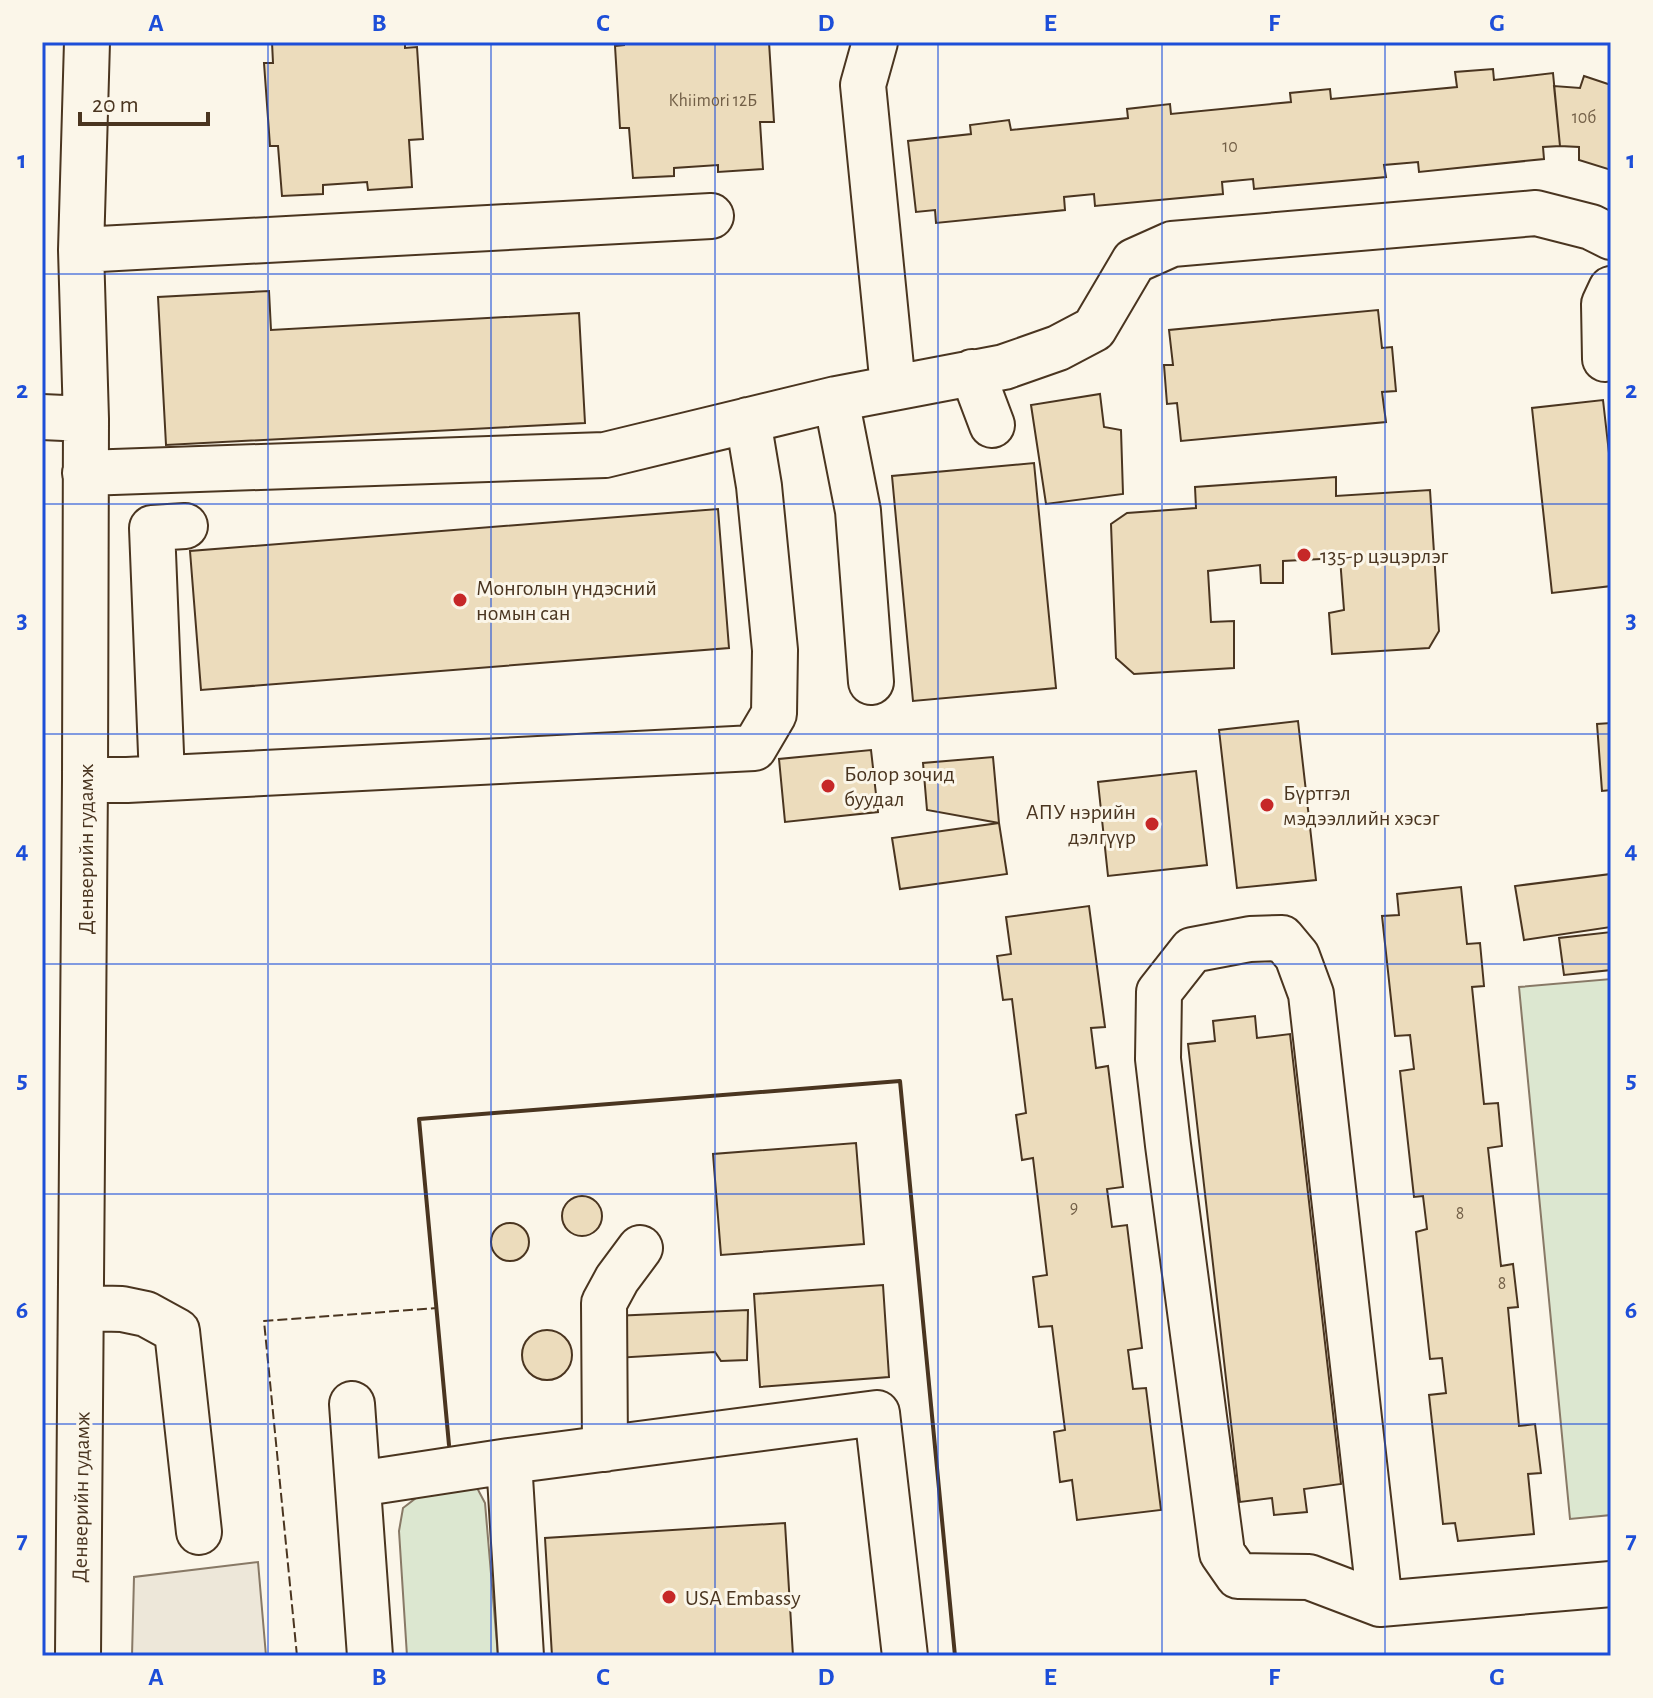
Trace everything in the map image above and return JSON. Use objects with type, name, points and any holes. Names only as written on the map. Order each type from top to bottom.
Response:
[{"type":"street","name":"Денверийн гудамж","points":[[78,1656],[86,419],[81,250],[87,42]]},
{"type":"street","points":[[875,42],[863,85],[893,387]]},
{"type":"street","points":[[85,473],[605,455],[836,399],[1004,367],[1094,329],[1134,261],[1172,244],[1536,213],[1591,227],[1611,237]]},
{"type":"street","points":[[81,250],[711,216]]},
{"type":"street","points":[[1605,359],[1604,304],[1611,289]]},
{"type":"street","points":[[972,372],[992,425]]},
{"type":"street","points":[[836,399],[858,511],[871,682]]},
{"type":"street","points":[[42,417],[86,419]]},
{"type":"street","points":[[85,780],[754,748],[774,714],[775,650],[759,486],[748,420]]},
{"type":"street","points":[[162,778],[152,528],[185,526]]},
{"type":"street","points":[[1380,1604],[1311,994],[1297,956],[1282,938],[1250,939],[1192,950],[1159,992],[1158,1059],[1222,1553],[1238,1576],[1309,1577],[1380,1604],[1611,1584]]},
{"type":"street","points":[[605,1449],[604,1303],[640,1248]]},
{"type":"street","points":[[82,1308],[122,1309],[146,1314],[177,1331],[199,1532]]},
{"type":"street","points":[[352,1404],[370,1656]]},
{"type":"street","points":[[358,1484],[877,1413],[905,1656]]},
{"type":"street","points":[[509,1461],[521,1656]]},
{"type":"green space","points":[[1611,979],[1611,1515],[1570,1519],[1519,987]]},
{"type":"green space","points":[[475,1484],[485,1503],[498,1656],[407,1656],[399,1531],[403,1508],[420,1495]]},
{"type":"shaded area","points":[[258,1562],[266,1656],[132,1656],[134,1577]]},
{"type":"building","points":[[272,42],[405,42],[405,48],[417,47],[423,139],[409,140],[412,187],[368,190],[367,182],[323,185],[323,194],[282,196],[278,146],[270,146],[264,63],[273,63]]},
{"type":"building","points":[[624,42],[769,42],[774,122],[760,122],[763,169],[718,172],[718,165],[674,168],[674,176],[633,178],[629,128],[620,128],[615,46],[624,45]]},
{"type":"building","points":[[1493,69],[1494,80],[1553,73],[1560,146],[1543,147],[1544,159],[1419,172],[1418,162],[1384,165],[1386,177],[1254,189],[1253,179],[1222,182],[1223,194],[1095,206],[1094,194],[1064,197],[1065,210],[936,223],[935,210],[916,212],[908,141],[971,134],[970,125],[1009,120],[1011,130],[1128,118],[1127,109],[1170,104],[1171,114],[1291,102],[1290,93],[1330,89],[1331,99],[1457,87],[1455,72]]},
{"type":"building","points":[[1584,76],[1611,85],[1611,170],[1579,160],[1579,147],[1560,146],[1554,86],[1580,88]]},
{"type":"building","points":[[269,291],[271,330],[579,313],[585,423],[166,445],[158,297]]},
{"type":"building","points":[[1378,310],[1382,348],[1392,347],[1396,391],[1382,392],[1386,422],[1181,441],[1177,403],[1167,404],[1164,365],[1173,365],[1169,330]]},
{"type":"building","points":[[1100,394],[1104,427],[1121,430],[1123,494],[1046,504],[1031,405]]},
{"type":"building","points":[[1603,400],[1611,452],[1611,586],[1552,593],[1532,408]]},
{"type":"building","points":[[1034,463],[1056,688],[913,701],[892,476]]},
{"type":"building","points":[[1336,477],[1336,496],[1430,490],[1439,631],[1429,648],[1332,654],[1329,613],[1344,610],[1340,558],[1283,561],[1283,583],[1261,583],[1260,565],[1208,571],[1211,622],[1234,621],[1234,668],[1134,674],[1116,658],[1111,524],[1127,513],[1196,508],[1195,487]]},
{"type":"building","name":"Монголын үндэсний номын сан","points":[[718,509],[729,648],[201,690],[190,551]]},
{"type":"building","name":"Бүртгэл мэдээллийн хэсэг","points":[[1298,721],[1316,880],[1237,888],[1219,730]]},
{"type":"building","points":[[1611,723],[1611,790],[1602,791],[1597,724]]},
{"type":"building","name":"Болор зочид буудал","points":[[871,750],[878,812],[785,822],[779,759]]},
{"type":"building","points":[[993,757],[999,823],[927,810],[923,763]]},
{"type":"building","name":"АПУ нэрийн дэлгүүр","points":[[1196,771],[1207,865],[1108,876],[1098,782]]},
{"type":"building","points":[[999,823],[1007,874],[900,889],[892,838]]},
{"type":"building","points":[[1611,874],[1611,927],[1524,940],[1515,886]]},
{"type":"building","points":[[1461,887],[1467,944],[1480,943],[1484,986],[1472,987],[1484,1104],[1498,1103],[1502,1146],[1488,1148],[1501,1266],[1513,1264],[1518,1307],[1508,1308],[1519,1426],[1535,1424],[1541,1473],[1528,1474],[1534,1534],[1458,1541],[1455,1523],[1443,1524],[1429,1395],[1446,1393],[1442,1358],[1430,1359],[1416,1232],[1427,1229],[1423,1196],[1414,1197],[1400,1071],[1414,1069],[1410,1035],[1395,1036],[1382,916],[1399,915],[1397,894]]},
{"type":"building","points":[[1089,906],[1105,1027],[1091,1028],[1096,1068],[1108,1066],[1123,1187],[1107,1189],[1112,1227],[1127,1225],[1142,1348],[1128,1350],[1133,1389],[1146,1388],[1161,1510],[1077,1520],[1072,1480],[1060,1482],[1054,1432],[1065,1430],[1052,1326],[1039,1327],[1033,1277],[1047,1275],[1033,1158],[1022,1160],[1016,1115],[1026,1113],[1012,999],[1003,1000],[997,956],[1011,954],[1006,917]]},
{"type":"building","points":[[1611,932],[1611,970],[1564,975],[1559,938]]},
{"type":"building","points":[[1255,1016],[1257,1038],[1290,1034],[1341,1484],[1304,1489],[1307,1512],[1274,1515],[1272,1498],[1240,1502],[1188,1044],[1215,1041],[1213,1021]]},
{"type":"building","points":[[856,1143],[864,1244],[721,1255],[713,1154]]},
{"type":"building","points":[[582,1196],[596,1202],[602,1216],[596,1230],[582,1236],[568,1230],[562,1216],[568,1202]]},
{"type":"building","points":[[510,1223],[523,1229],[529,1242],[523,1255],[510,1261],[497,1255],[491,1242],[497,1229]]},
{"type":"building","points":[[883,1285],[889,1377],[760,1387],[754,1294]]},
{"type":"building","points":[[748,1310],[747,1360],[721,1361],[715,1352],[615,1358],[613,1316]]},
{"type":"building","points":[[547,1330],[565,1337],[572,1355],[565,1373],[547,1380],[529,1373],[522,1355],[529,1337]]},
{"type":"building","name":"USA Embassy","points":[[785,1523],[793,1656],[552,1656],[545,1538]]},
{"type":"fence","points":[[297,1656],[264,1321],[437,1308]]},
{"type":"wall","points":[[449,1445],[419,1119],[900,1081],[955,1656]]},
{"type":"place","name":"135-р цэцэрлэг","points":[[1304,555]]},
{"type":"place","name":"Монголын үндэсний номын сан","points":[[460,600]]},
{"type":"place","name":"Болор зочид буудал","points":[[828,786]]},
{"type":"place","name":"Бүртгэл мэдээллийн хэсэг","points":[[1267,805]]},
{"type":"place","name":"АПУ нэрийн дэлгүүр","points":[[1152,824]]},
{"type":"place","name":"USA Embassy","points":[[669,1597]]}]
